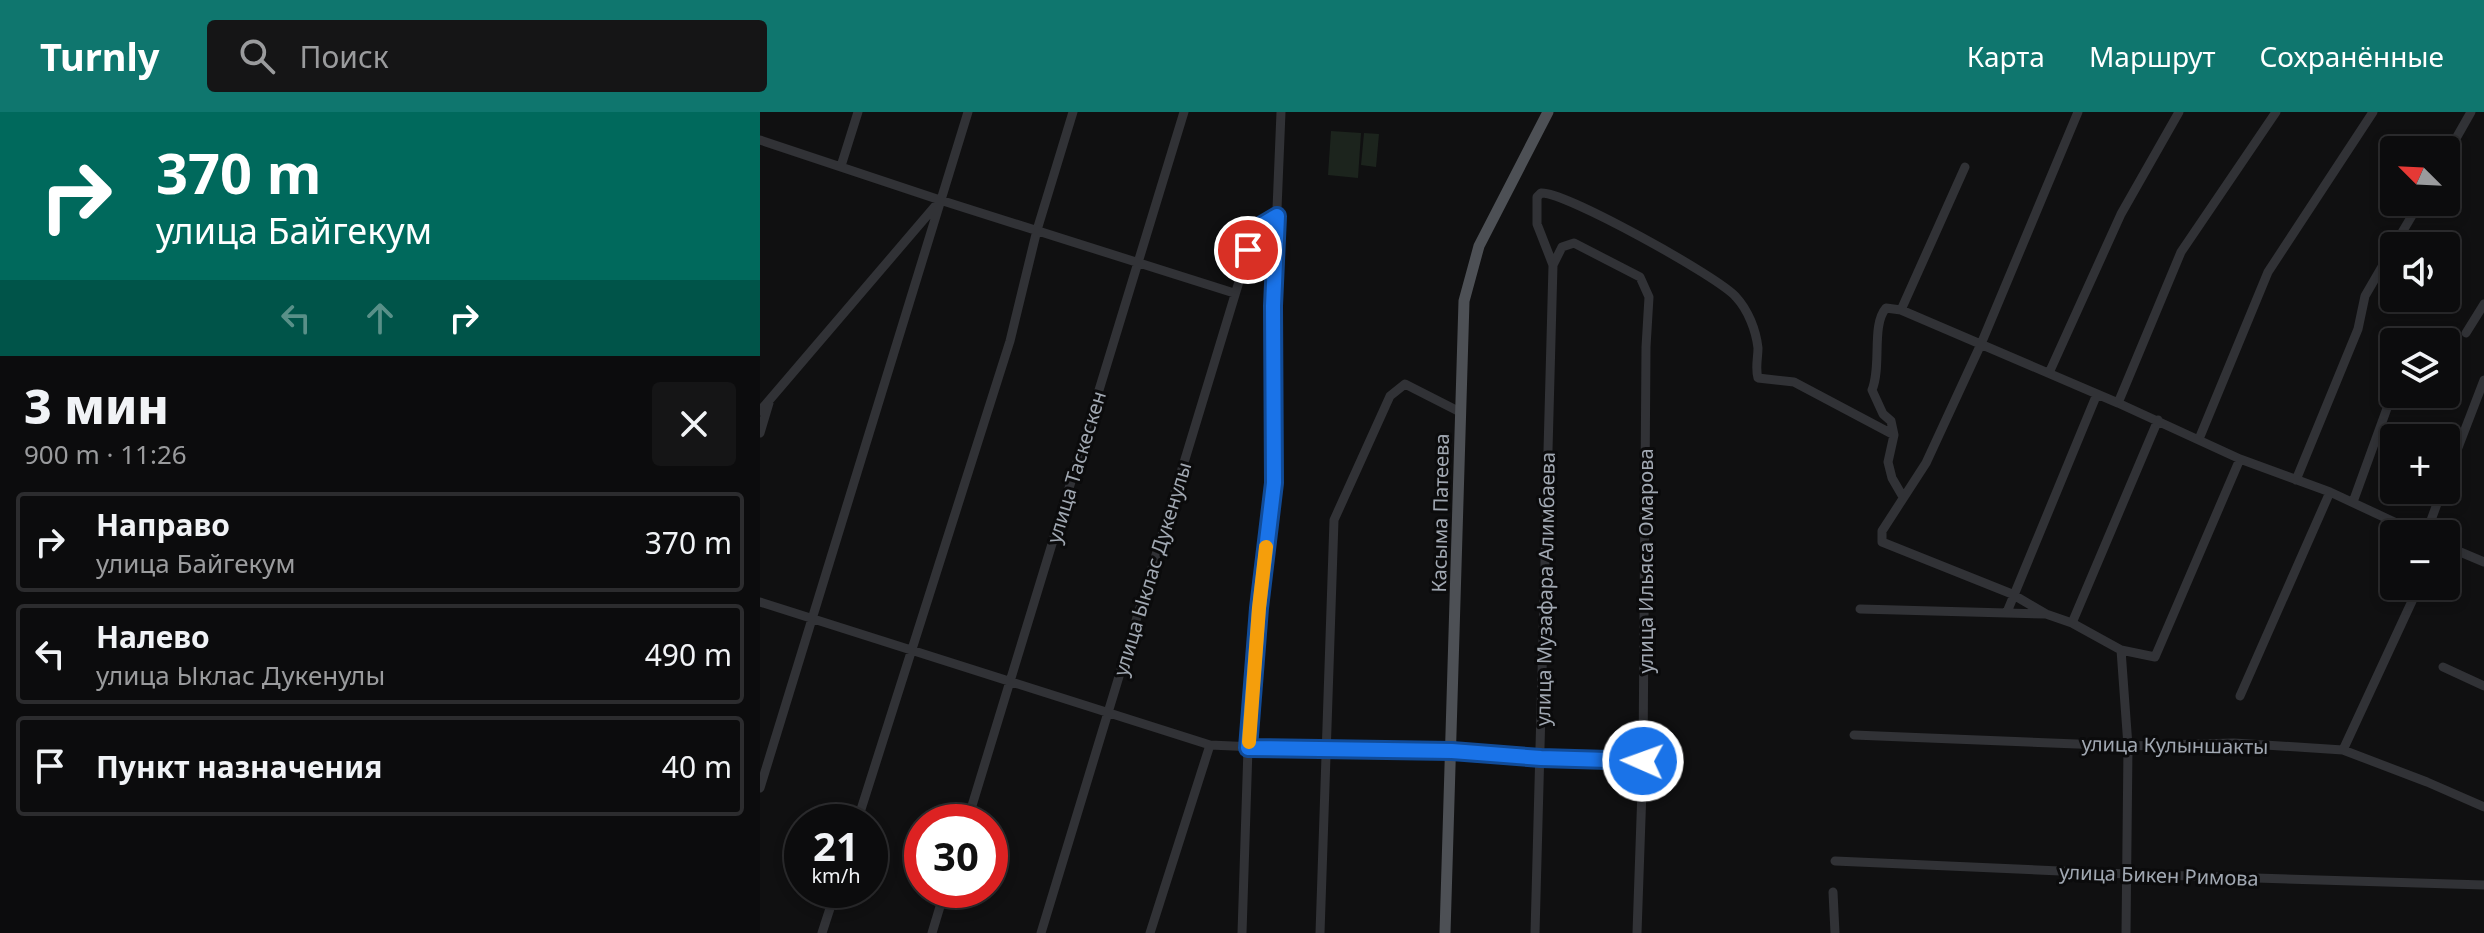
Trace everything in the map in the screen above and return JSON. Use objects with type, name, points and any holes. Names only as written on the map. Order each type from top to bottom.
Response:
[{"type":"main road","name":"Касыма Патеева","points":[[1445,933],[1464,301],[1479,246],[1548,112]]},
{"type":"street","points":[[841,166],[858,112]]},
{"type":"street","points":[[760,788],[968,112]]},
{"type":"street","points":[[863,804],[1010,341],[1037,230],[1073,112]]},
{"type":"street","name":"улица Таскескен","points":[[973,804],[1184,112]]},
{"type":"street","points":[[1242,933],[1248,748],[1259,608],[1274,483],[1273,306],[1281,112]]},
{"type":"street","points":[[2078,112],[1981,344],[1926,463],[1882,531],[1882,542],[2012,594],[2121,650],[2155,657],[2240,459]]},
{"type":"street","points":[[2049,373],[2121,214],[2179,112]]},
{"type":"street","points":[[2118,403],[2181,252],[2276,112]]},
{"type":"street","points":[[2199,439],[2268,272],[2373,112]]},
{"type":"street","points":[[2457,136],[2471,112]]},
{"type":"street","points":[[760,140],[1234,293]]},
{"type":"street","points":[[1901,310],[1965,167]]},
{"type":"street","points":[[1553,265],[1537,224],[1537,197],[1547,192],[1675,255],[1737,297],[1753,323],[1758,347],[1758,378],[1794,382],[1894,435]]},
{"type":"street","points":[[760,411],[940,200]]},
{"type":"street","name":"улица Ыклас Дукенулы","points":[[1041,933],[1255,229],[1277,216]]},
{"type":"street","name":"улица Ильяса Омарова","points":[[1562,247],[1574,243],[1599,258],[1624,267],[1640,277],[1649,297],[1643,761],[1637,933]]},
{"type":"street","name":"улица Музафара Алимбаева","points":[[1535,933],[1553,265],[1562,247]]},
{"type":"street","points":[[2296,480],[2358,329],[2365,296],[2380,270]]},
{"type":"street","points":[[2466,333],[2484,304]]},
{"type":"street","points":[[1903,497],[1892,478],[1888,462],[1894,435],[1891,421],[1883,414],[1872,390],[1878,376],[1879,316],[1886,308],[1901,310],[2158,420],[2240,459],[2330,492],[2392,520]]},
{"type":"street","points":[[2460,443],[2484,380]]},
{"type":"street","points":[[1320,933],[1334,520],[1390,396],[1405,384],[1460,412]]},
{"type":"street","points":[[2007,612],[2097,394]]},
{"type":"street","points":[[760,433],[770,399]]},
{"type":"street","points":[[2353,502],[2387,408]]},
{"type":"street","points":[[2072,623],[2158,420]]},
{"type":"street","points":[[2240,696],[2330,492]]},
{"type":"street","points":[[2460,552],[2484,562]]},
{"type":"street","points":[[2343,750],[2413,600]]},
{"type":"street","points":[[760,602],[1210,745],[1452,751],[1643,761]]},
{"type":"street","points":[[1860,609],[2046,614]]},
{"type":"street","points":[[2121,650],[2128,746],[2126,933]]},
{"type":"street","points":[[2443,667],[2484,686]]},
{"type":"street","name":"улица Кулыншакты","points":[[1854,735],[2128,746],[2234,743],[2343,750],[2484,807]]},
{"type":"street","points":[[1150,933],[1210,745]]},
{"type":"street","name":"улица Бикен Римова","points":[[1835,861],[2484,885]]},
{"type":"street","points":[[1833,892],[1835,933]]},
{"type":"street","points":[[822,933],[830,908]]},
{"type":"street","points":[[932,933],[940,908]]},
{"type":"shaded area","points":[[1331,131],[1361,133],[1358,178],[1328,175]]},
{"type":"shaded area","points":[[1364,133],[1379,134],[1376,167],[1361,165]]},
{"type":"slow traffic","points":[[1249,742],[1266,547]]},
{"type":"route","points":[[1248,250],[1255,229],[1277,216],[1273,306],[1274,483],[1259,608],[1248,748],[1452,751],[1643,761]]}]
